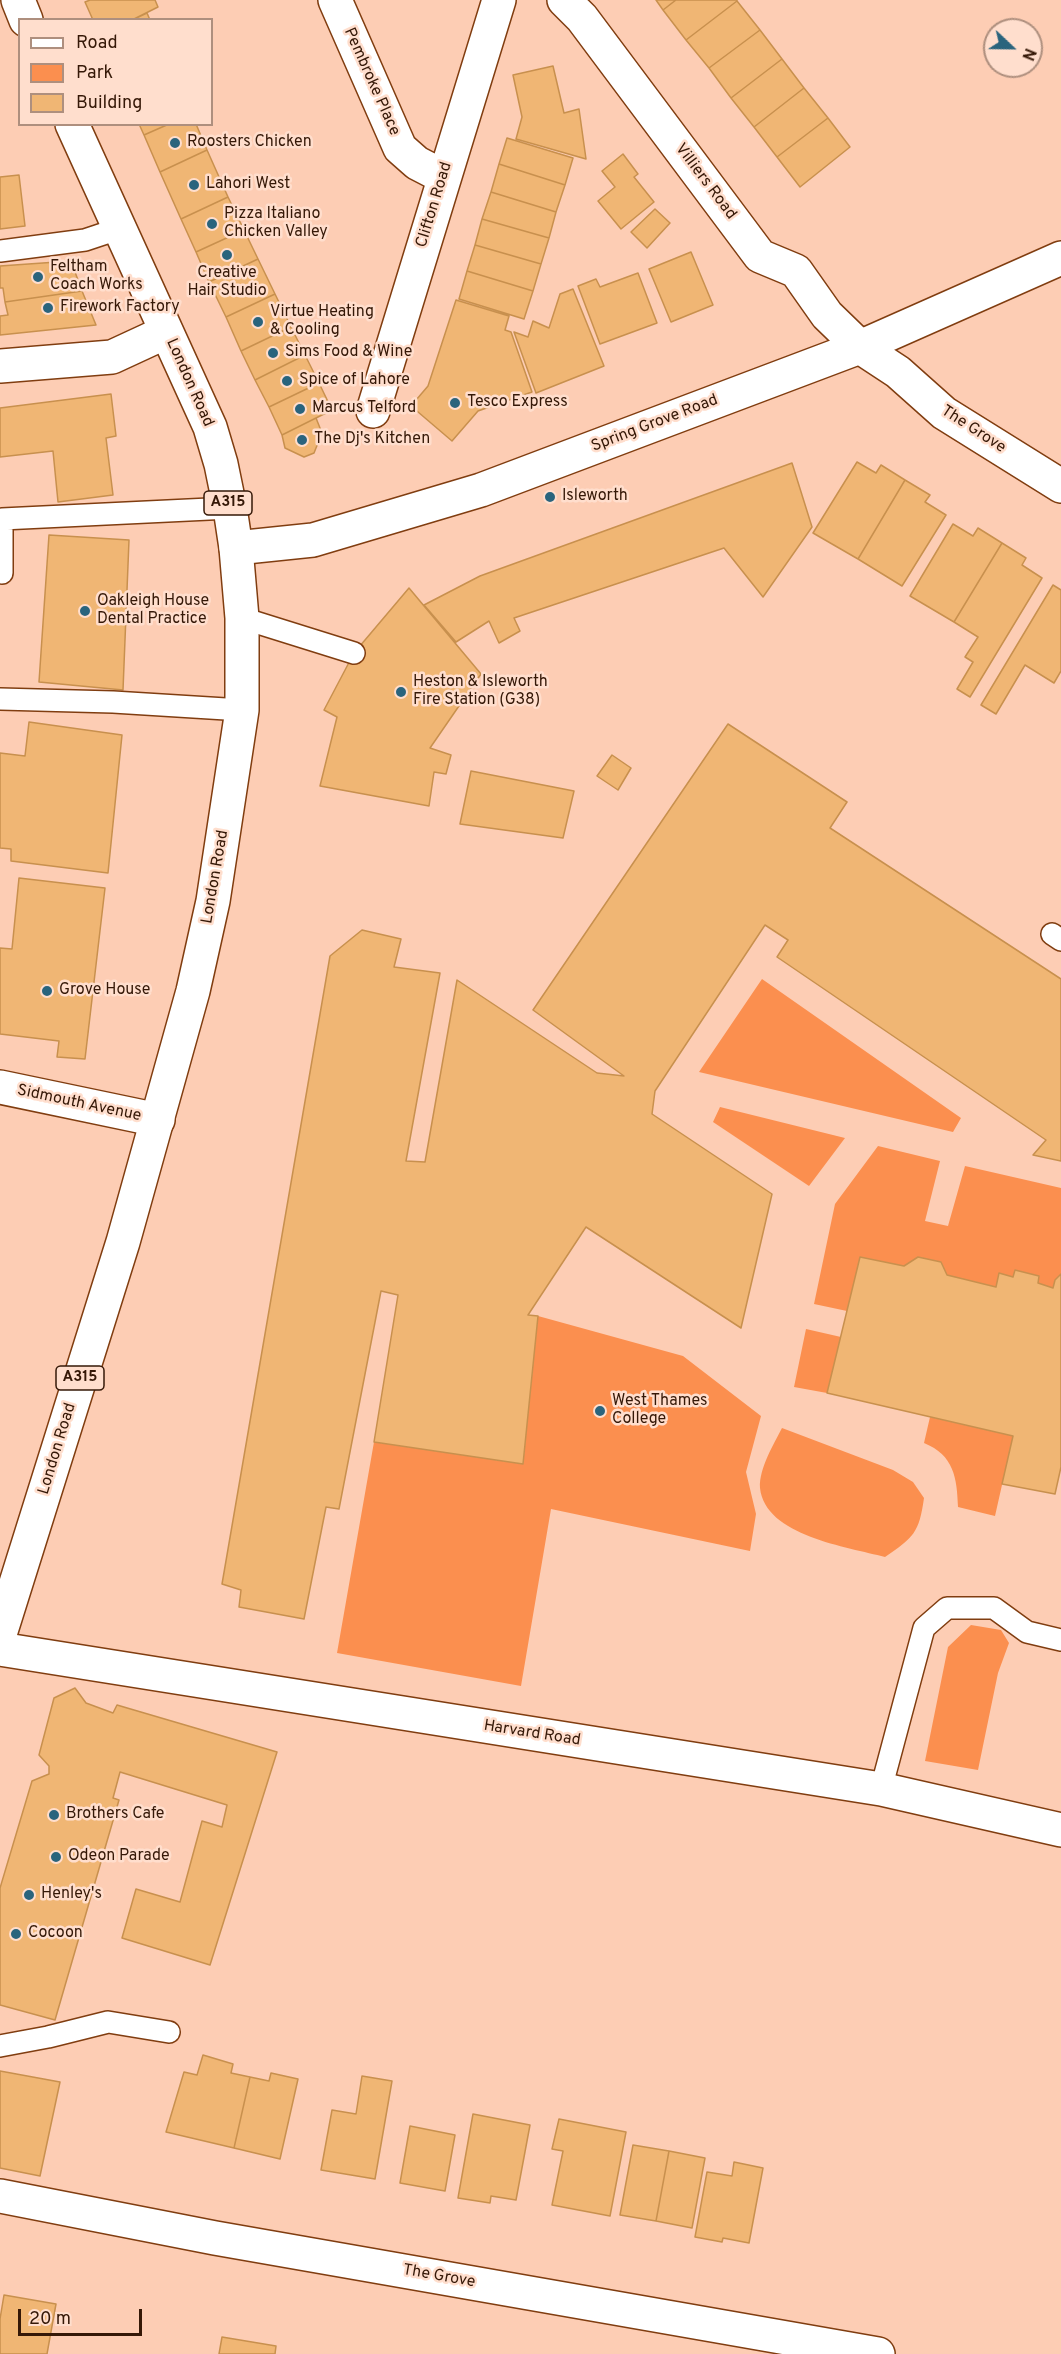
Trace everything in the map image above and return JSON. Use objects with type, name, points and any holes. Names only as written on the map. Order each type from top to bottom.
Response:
[{"type":"street","points":[[18,0],[25,18]]},
{"type":"street","name":"Pembroke Place","points":[[334,0],[400,148],[417,163],[444,177]]},
{"type":"street","name":"Clifton Road","points":[[372,411],[499,0]]},
{"type":"street","name":"Villiers Road","points":[[564,0],[582,18],[760,256],[796,271],[826,315],[860,347]]},
{"type":"street","name":"London Road","points":[[0,1634],[116,1264],[193,991],[213,902],[242,710],[242,618],[236,548],[221,464],[210,428],[73,126]]},
{"type":"street","name":"Spring Grove Road","points":[[236,548],[313,540],[481,490],[860,347],[1061,258]]},
{"type":"street","points":[[0,366],[112,357],[166,332]]},
{"type":"street","name":"The Grove","points":[[860,347],[898,372],[944,413],[1061,486]]},
{"type":"street","name":"Sidmouth Avenue","points":[[0,1087],[158,1120]]},
{"type":"street","name":"Harvard Road","points":[[0,1648],[881,1790],[1061,1830]]},
{"type":"street","name":"The Grove","points":[[0,2196],[785,2345],[878,2354]]},
{"type":"lane","points":[[0,251],[85,240],[118,229]]},
{"type":"lane","points":[[2,573],[2,519],[230,508]]},
{"type":"lane","points":[[242,618],[354,653]]},
{"type":"lane","points":[[0,699],[113,702],[242,710]]},
{"type":"lane","points":[[881,1790],[924,1628],[947,1608],[994,1608],[1027,1632],[1061,1640]]},
{"type":"lane","points":[[0,2046],[108,2022],[169,2032]]},
{"type":"green space","points":[[762,979],[961,1118],[953,1132],[699,1072]]},
{"type":"green space","points":[[720,1107],[845,1138],[809,1186],[713,1122]]},
{"type":"green space","points":[[878,1146],[940,1161],[925,1221],[948,1226],[965,1166],[1061,1188],[1061,1274],[1055,1280],[1053,1288],[1038,1283],[1039,1276],[1015,1270],[1013,1277],[999,1274],[996,1287],[947,1275],[941,1262],[918,1257],[847,1311],[814,1304],[835,1204]]},
{"type":"green space","points":[[538,1316],[683,1356],[761,1416],[746,1472],[756,1514],[750,1551],[551,1509],[521,1686],[337,1653],[374,1442],[523,1464]]},
{"type":"green space","points":[[806,1329],[841,1337],[827,1393],[794,1387]]},
{"type":"green space","points":[[930,1417],[1013,1436],[995,1516],[958,1507],[955,1477],[948,1461],[934,1448],[924,1443]]},
{"type":"green space","points":[[782,1428],[893,1470],[913,1482],[924,1498],[920,1519],[909,1539],[885,1557],[810,1537],[776,1518],[765,1504],[760,1480],[768,1456]]},
{"type":"green space","points":[[971,1625],[1001,1630],[1009,1643],[998,1673],[978,1770],[925,1761],[948,1647]]},
{"type":"building","points":[[90,0],[155,0],[158,7],[136,18],[92,18],[85,2]]},
{"type":"building","points":[[656,0],[676,0],[663,10]]},
{"type":"building","points":[[676,0],[737,1],[686,40],[663,10]]},
{"type":"building","points":[[737,1],[760,30],[709,68],[686,40]]},
{"type":"building","points":[[147,13],[149,18],[136,18]]},
{"type":"building","points":[[760,30],[782,59],[731,98],[709,68]]},
{"type":"building","points":[[782,59],[804,88],[754,127],[731,98]]},
{"type":"building","points":[[553,66],[564,113],[579,109],[586,159],[516,139],[522,117],[513,75]]},
{"type":"building","points":[[804,88],[828,118],[777,157],[754,127]]},
{"type":"building","points":[[828,118],[850,147],[800,187],[777,157]]},
{"type":"building","points":[[140,126],[164,126],[144,135]]},
{"type":"building","name":"Roosters Chicken","points":[[164,126],[197,126],[207,150],[160,172],[144,135]]},
{"type":"building","points":[[507,138],[573,158],[565,185],[499,164]]},
{"type":"building","name":"Lahori West","points":[[207,150],[228,197],[181,219],[160,172]]},
{"type":"building","points":[[623,154],[638,174],[634,177],[654,202],[621,229],[598,201],[615,187],[602,171]]},
{"type":"building","points":[[499,164],[565,185],[556,212],[491,192]]},
{"type":"building","points":[[19,175],[25,226],[0,229],[0,177]]},
{"type":"building","points":[[491,192],[556,212],[549,238],[482,219]]},
{"type":"building","name":"Pizza Italiano Chicken Valley","points":[[228,197],[244,230],[196,252],[181,219]]},
{"type":"building","points":[[655,209],[670,223],[647,248],[631,232]]},
{"type":"building","points":[[482,219],[549,238],[541,264],[475,245]]},
{"type":"building","name":"Creative Hair Studio","points":[[244,230],[258,259],[209,282],[196,252]]},
{"type":"building","points":[[475,245],[541,264],[533,291],[467,271]]},
{"type":"building","points":[[691,252],[713,305],[671,322],[649,269]]},
{"type":"building","points":[[258,259],[275,294],[226,317],[209,282]]},
{"type":"building","name":"Feltham Coach Works","points":[[71,261],[82,291],[5,302],[3,288],[0,288],[0,266]]},
{"type":"building","points":[[467,271],[533,291],[524,319],[459,299]]},
{"type":"building","points":[[638,273],[657,323],[600,344],[578,286],[596,279],[600,287]]},
{"type":"building","points":[[573,289],[604,366],[536,393],[514,332],[528,337],[533,321],[549,328],[560,294]]},
{"type":"building","name":"Firework Factory","points":[[82,291],[96,325],[0,335],[0,316],[8,315],[5,302]]},
{"type":"building","name":"Virtue Heating & Cooling","points":[[275,294],[291,327],[241,351],[226,317]]},
{"type":"building","points":[[456,300],[509,316],[505,330],[511,332],[532,392],[478,411],[452,441],[411,406],[428,386]]},
{"type":"building","name":"Sims Food & Wine","points":[[291,327],[305,355],[255,380],[241,351]]},
{"type":"building","name":"Spice of Lahore","points":[[305,355],[319,383],[269,407],[255,380]]},
{"type":"building","name":"Marcus Telford","points":[[319,383],[332,410],[282,435],[269,407]]},
{"type":"building","points":[[111,394],[116,436],[106,438],[113,495],[58,502],[53,451],[0,457],[0,408]]},
{"type":"building","name":"The Dj's Kitchen","points":[[316,418],[322,433],[314,453],[304,457],[285,448],[282,435]]},
{"type":"building","points":[[857,462],[876,473],[881,465],[905,480],[858,559],[813,533]]},
{"type":"building","points":[[792,463],[812,527],[763,597],[724,548],[514,618],[520,631],[499,643],[489,621],[456,642],[424,605],[480,576]]},
{"type":"building","points":[[905,480],[930,495],[925,502],[946,515],[902,586],[858,559]]},
{"type":"building","points":[[953,524],[973,536],[978,528],[1002,543],[954,622],[910,596]]},
{"type":"building","name":"Oakleigh House Dental Practice","points":[[49,535],[129,540],[123,690],[39,682]]},
{"type":"building","points":[[1002,543],[1026,558],[1022,565],[1042,578],[970,697],[957,689],[973,662],[965,657],[978,637],[954,622]]},
{"type":"building","points":[[1053,585],[1061,590],[1061,671],[1054,683],[1025,665],[996,714],[981,705]]},
{"type":"building","name":"Heston & Isleworth Fire Station (G38)","points":[[409,588],[481,674],[430,748],[451,755],[446,774],[434,772],[429,806],[320,786],[337,717],[324,710],[354,653]]},
{"type":"building","points":[[29,722],[122,735],[108,873],[11,861],[11,849],[0,848],[0,753],[25,756]]},
{"type":"building","points":[[728,724],[847,802],[830,828],[1061,979],[1061,1161],[1033,1155],[1046,1140],[777,957],[788,940],[765,925],[655,1091],[652,1114],[772,1194],[741,1328],[586,1227],[528,1315],[538,1316],[523,1464],[374,1442],[398,1295],[381,1291],[339,1509],[326,1507],[304,1619],[239,1607],[241,1590],[222,1584],[330,956],[362,930],[401,939],[394,967],[440,973],[406,1161],[425,1162],[457,980],[597,1073],[624,1076],[533,1010]]},
{"type":"building","points":[[612,755],[631,768],[618,790],[597,776]]},
{"type":"building","points":[[471,771],[574,791],[563,838],[460,824]]},
{"type":"building","name":"Grove House","points":[[19,878],[105,888],[85,1059],[57,1057],[59,1041],[0,1034],[0,948],[12,949]]},
{"type":"building","points":[[860,1257],[904,1266],[918,1257],[941,1262],[947,1275],[996,1287],[999,1273],[1013,1277],[1015,1270],[1039,1276],[1038,1283],[1053,1288],[1055,1280],[1061,1274],[1061,1467],[1055,1494],[1002,1484],[1013,1436],[827,1393]]},
{"type":"building","name":"Odeon Parade","points":[[75,1688],[86,1703],[113,1713],[117,1705],[277,1752],[210,1965],[122,1938],[136,1889],[180,1902],[202,1821],[222,1827],[227,1805],[120,1772],[113,1798],[119,1800],[55,2020],[0,2005],[0,1888],[32,1781],[49,1774],[49,1766],[39,1755],[54,1698]]},
{"type":"building","points":[[203,2055],[233,2064],[231,2073],[250,2077],[234,2148],[166,2132],[184,2072],[197,2075]]},
{"type":"building","points":[[0,2071],[60,2082],[40,2176],[0,2168]]},
{"type":"building","points":[[271,2073],[298,2079],[280,2159],[234,2148],[250,2077],[269,2081]]},
{"type":"building","points":[[362,2076],[392,2081],[375,2179],[321,2170],[332,2110],[356,2114]]},
{"type":"building","points":[[473,2114],[530,2125],[516,2200],[491,2196],[490,2203],[458,2198]]},
{"type":"building","points":[[559,2119],[626,2132],[610,2216],[552,2205],[563,2151],[552,2149]]},
{"type":"building","points":[[410,2126],[455,2135],[445,2191],[400,2183]]},
{"type":"building","points":[[633,2145],[669,2151],[656,2221],[620,2215]]},
{"type":"building","points":[[669,2151],[705,2158],[692,2228],[656,2221]]},
{"type":"building","points":[[734,2162],[763,2168],[749,2243],[723,2238],[722,2242],[695,2237],[707,2172],[732,2176]]},
{"type":"building","points":[[4,2295],[56,2304],[47,2354],[0,2354],[0,2319]]},
{"type":"building","points":[[222,2337],[276,2346],[275,2354],[219,2354]]},
{"type":"place","name":"Roosters Chicken","points":[[175,143]]},
{"type":"place","name":"Lahori West","points":[[194,185]]},
{"type":"place","name":"Pizza Italiano Chicken Valley","points":[[212,224]]},
{"type":"place","name":"Creative Hair Studio","points":[[227,255]]},
{"type":"place","name":"Feltham Coach Works","points":[[38,277]]},
{"type":"place","name":"Firework Factory","points":[[48,308]]},
{"type":"place","name":"Virtue Heating & Cooling","points":[[258,322]]},
{"type":"place","name":"Sims Food & Wine","points":[[273,353]]},
{"type":"place","name":"Spice of Lahore","points":[[287,381]]},
{"type":"place","name":"Tesco Express","points":[[455,403]]},
{"type":"place","name":"Marcus Telford","points":[[300,409]]},
{"type":"place","name":"The Dj's Kitchen","points":[[302,440]]},
{"type":"place","name":"Isleworth","points":[[550,497]]},
{"type":"place","name":"Oakleigh House Dental Practice","points":[[85,611]]},
{"type":"place","name":"Heston & Isleworth Fire Station (G38)","points":[[401,692]]},
{"type":"place","name":"Grove House","points":[[47,991]]},
{"type":"place","name":"West Thames College","points":[[600,1411]]},
{"type":"place","name":"Brothers Cafe","points":[[54,1815]]},
{"type":"place","name":"Odeon Parade","points":[[56,1857]]},
{"type":"place","name":"Henley's","points":[[29,1895]]},
{"type":"place","name":"Cocoon","points":[[16,1934]]}]
